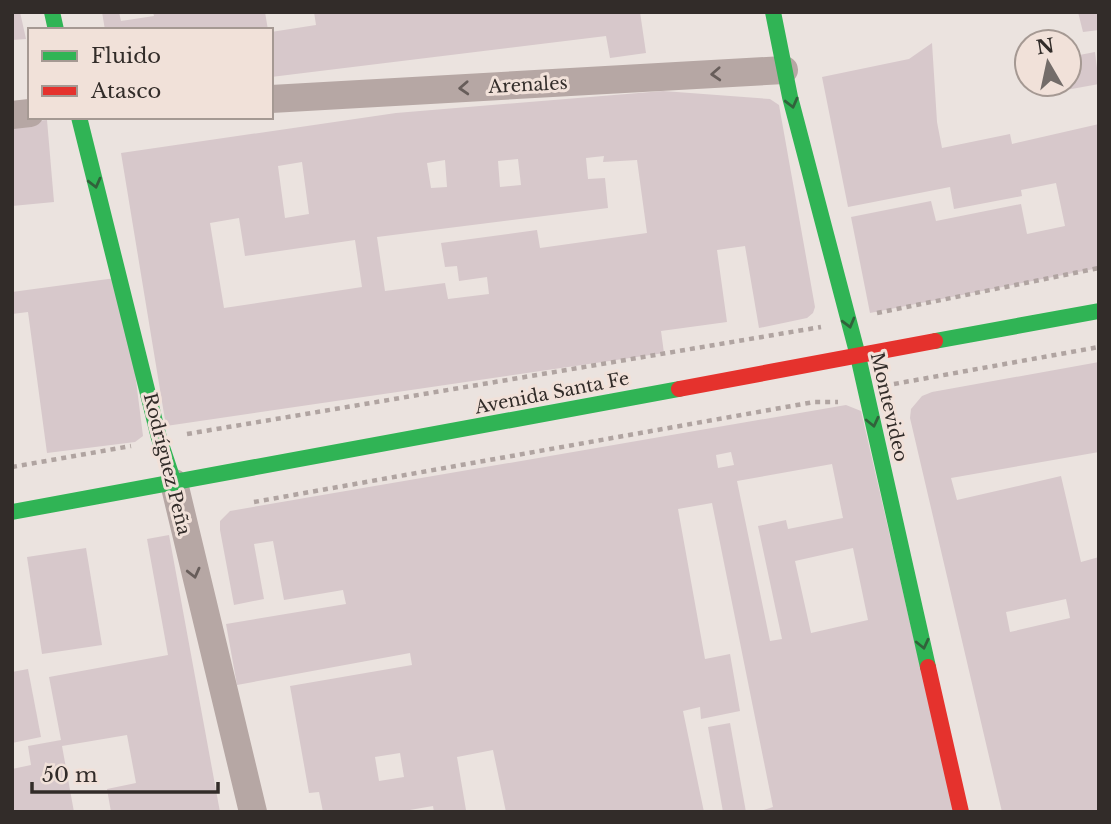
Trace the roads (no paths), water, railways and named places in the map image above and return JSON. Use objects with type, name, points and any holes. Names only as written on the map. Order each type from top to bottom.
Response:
[{"type":"street","name":"Montevideo","points":[[773,12],[784,70],[858,356],[961,812]]},
{"type":"street","name":"Arenales","points":[[273,99],[784,70]]},
{"type":"street","name":"Rodríguez Peña","points":[[79,119],[159,438],[174,483],[253,812]]},
{"type":"street","name":"Avenida Santa Fe","points":[[12,512],[1099,311]]}]
